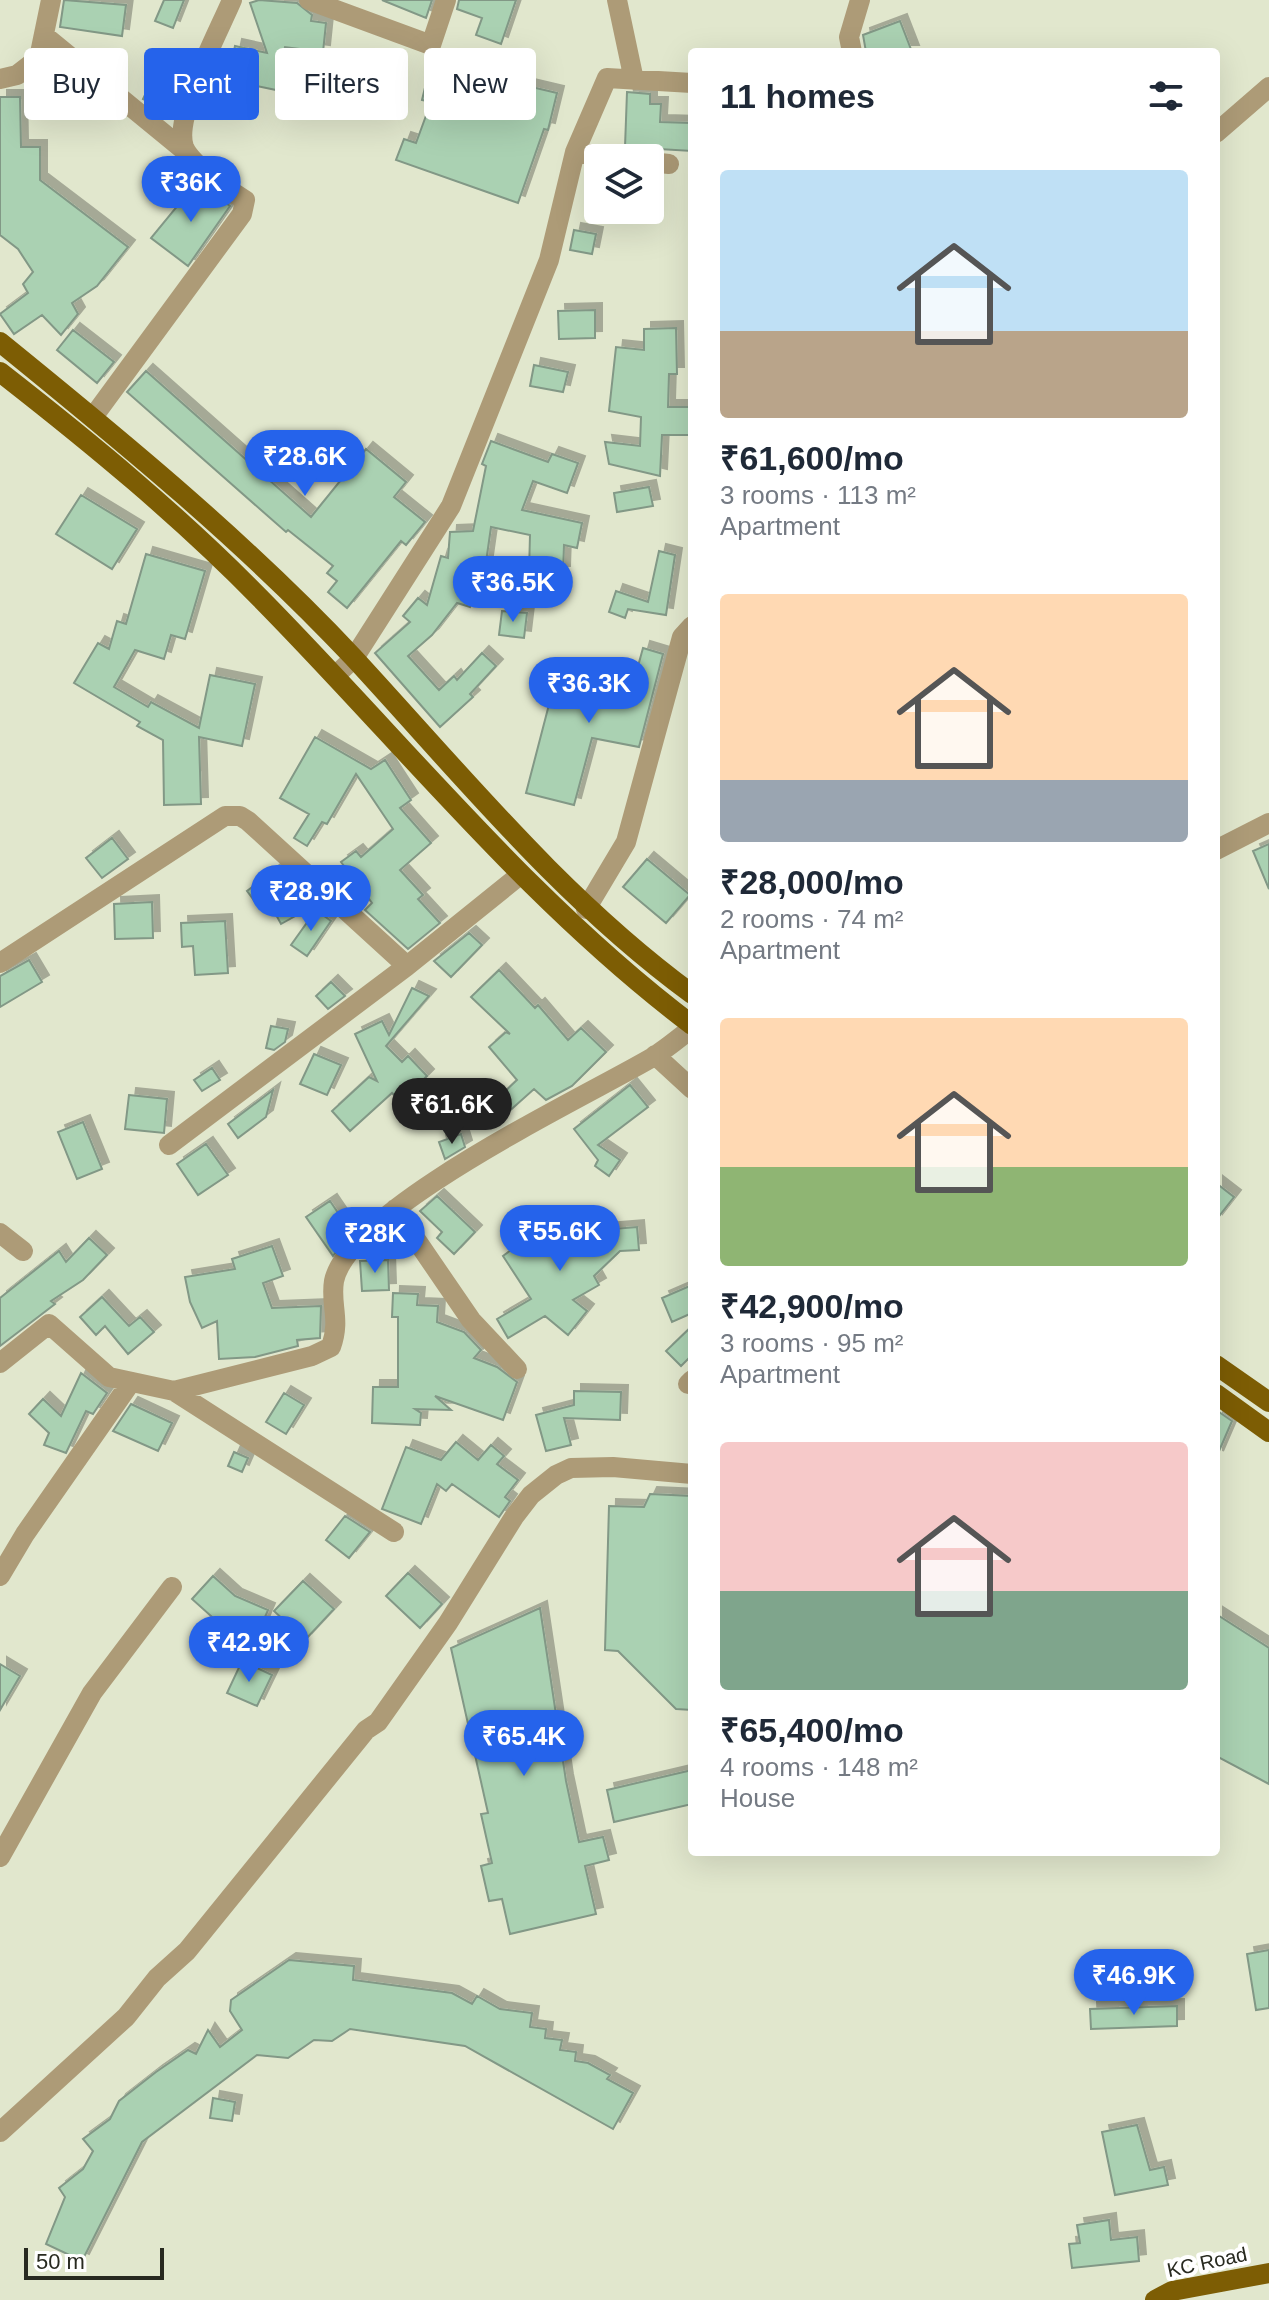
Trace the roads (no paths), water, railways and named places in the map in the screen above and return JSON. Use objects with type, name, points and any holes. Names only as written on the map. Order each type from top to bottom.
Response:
[{"type":"main road","points":[[0,342],[93,417],[265,568],[354,658],[474,795],[586,909],[688,988]]},
{"type":"main road","points":[[0,372],[182,522],[335,676],[520,875],[592,944],[688,1023]]},
{"type":"main road","points":[[1220,1368],[1269,1402]]},
{"type":"main road","points":[[1220,1397],[1269,1432]]},
{"type":"main road","name":"KC Road","points":[[1155,2300],[1172,2291],[1269,2273]]},
{"type":"street","points":[[0,79],[17,75],[39,58],[46,37],[51,0]]},
{"type":"street","points":[[185,151],[181,135],[186,112],[232,0]]},
{"type":"street","points":[[309,0],[431,45],[446,0]]},
{"type":"street","points":[[617,0],[634,80]]},
{"type":"street","points":[[851,48],[849,37],[860,0]]},
{"type":"street","points":[[46,37],[226,188],[245,200],[242,214],[93,417]]},
{"type":"street","points":[[335,676],[354,658],[451,506],[549,260],[575,152],[607,78],[688,83]]},
{"type":"street","points":[[1220,130],[1269,87]]},
{"type":"street","points":[[575,152],[584,153]]},
{"type":"street","points":[[586,909],[626,842],[682,637],[688,630]]},
{"type":"street","points":[[0,963],[225,816],[233,815],[248,821],[407,966]]},
{"type":"street","points":[[1220,848],[1269,823]]},
{"type":"street","points":[[169,1145],[407,966],[520,875]]},
{"type":"street","points":[[174,1391],[312,1356],[331,1347],[338,1327],[334,1281],[352,1249],[395,1209],[442,1175],[655,1055],[688,1029]]},
{"type":"street","points":[[655,1055],[688,1085]]},
{"type":"street","points":[[395,1209],[471,1320],[517,1369]]},
{"type":"street","points":[[0,1233],[23,1251]]},
{"type":"street","points":[[0,1363],[49,1324],[109,1377],[174,1391],[394,1532]]},
{"type":"street","points":[[0,1576],[25,1534],[131,1382]]},
{"type":"street","points":[[0,2132],[126,2017],[157,1978],[187,1951],[366,1730],[378,1722],[531,1495],[571,1468],[613,1467],[688,1474]]},
{"type":"street","points":[[0,1857],[92,1693],[172,1587]]}]
